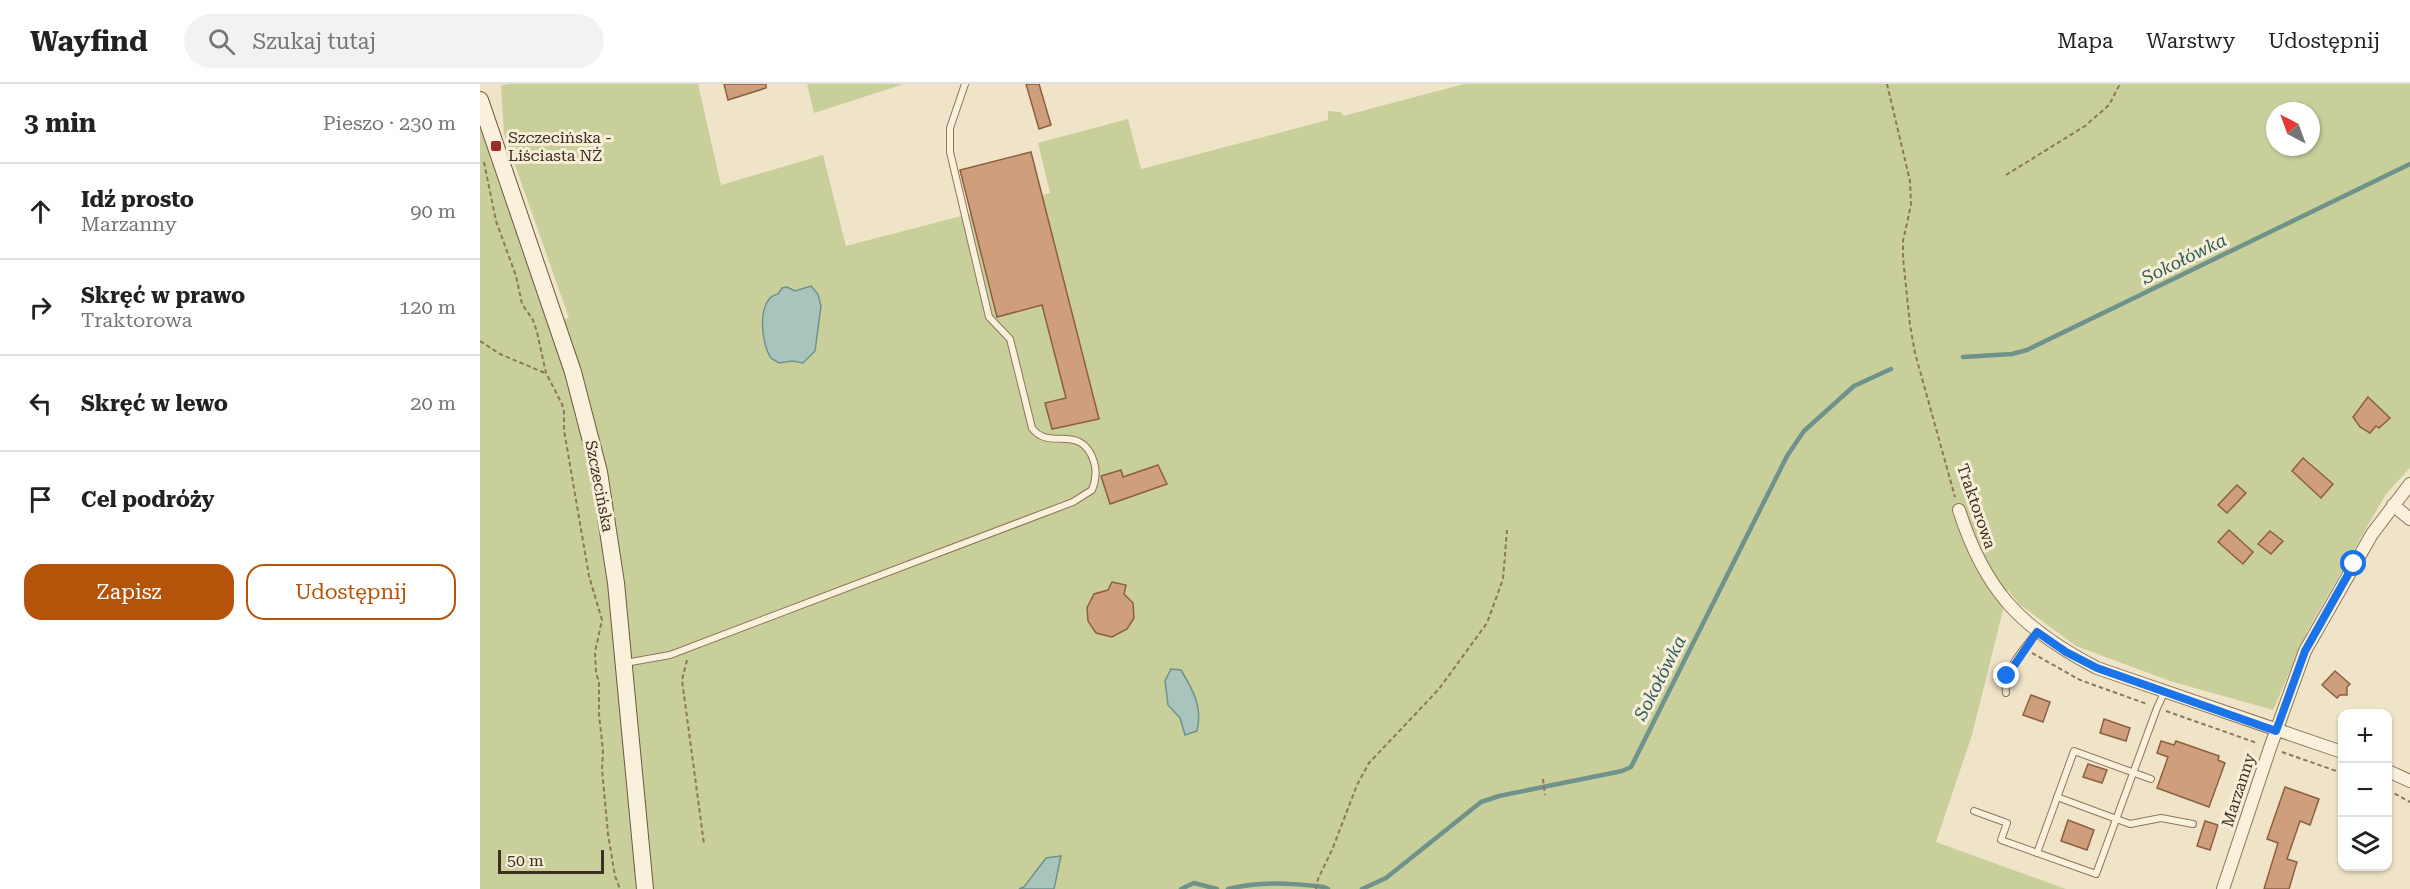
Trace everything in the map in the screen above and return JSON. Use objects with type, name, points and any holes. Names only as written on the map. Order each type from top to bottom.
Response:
[{"type":"main road","name":"Szczecińska","points":[[480,100],[567,353],[599,472],[610,532],[645,889]]},
{"type":"street","name":"Marzanny","points":[[2223,889],[2305,651],[2372,534],[2410,484]]},
{"type":"street","points":[[2393,505],[2410,519]]},
{"type":"street","name":"Traktorowa","points":[[1959,510],[1970,544],[1988,578],[2017,614],[2037,632],[2066,652],[2097,668],[2338,750]]},
{"type":"street","points":[[2392,773],[2410,781]]},
{"type":"lane","points":[[624,663],[669,655],[1072,502],[1092,490],[1096,471],[1088,449],[1077,440],[1070,438],[1051,439],[1037,435],[1032,428],[1010,339],[989,317],[950,152],[951,128],[965,84]]},
{"type":"lane","points":[[2006,693],[2007,676],[2037,632]]},
{"type":"lane","points":[[1974,811],[2007,823],[2001,840],[2096,874],[2165,691]]},
{"type":"lane","points":[[2037,853],[2074,751],[2151,780]]},
{"type":"lane","points":[[2057,797],[2130,824],[2161,818],[2193,824]]},
{"type":"path","name":"Traktorowa","points":[[1887,84],[1911,190],[1911,205],[1903,241],[1910,325],[1917,359],[1959,510]]},
{"type":"path","points":[[2006,174],[2085,126],[2109,105],[2120,84]]},
{"type":"path","points":[[485,159],[496,221],[516,276],[522,304],[533,320],[537,332],[546,373],[564,412],[564,430],[589,576],[602,620],[595,652],[599,682],[602,769],[608,834],[615,876],[621,889]]},
{"type":"path","points":[[480,341],[500,354],[546,373]]},
{"type":"path","points":[[1316,889],[1318,879],[1332,850],[1357,785],[1369,762],[1439,689],[1487,623],[1503,579],[1507,530]]},
{"type":"path","points":[[693,646],[683,668],[682,680],[704,844]]},
{"type":"path","points":[[2025,648],[2080,681],[2338,771]]},
{"type":"path","points":[[1543,779],[1545,795]]},
{"type":"path","points":[[2392,792],[2410,802]]},
{"type":"green space","points":[[508,84],[698,84],[721,185],[823,155],[846,246],[1050,193],[1038,143],[1128,119],[1141,169],[1328,120],[1328,111],[1341,112],[1343,116],[1464,84],[2410,84],[2410,468],[2386,494],[2308,630],[2273,710],[2170,681],[2076,646],[2019,604],[2008,590],[1972,735],[1936,842],[2066,889],[480,889],[480,125],[550,323],[569,318],[504,134],[501,86]]},
{"type":"green space","points":[[807,84],[904,84],[814,113]]},
{"type":"water","points":[[811,286],[818,294],[821,306],[815,351],[803,363],[792,361],[779,363],[771,358],[765,343],[762,322],[766,304],[782,288],[787,287],[795,291]]},
{"type":"water","points":[[1171,669],[1181,670],[1198,706],[1197,731],[1185,735],[1180,718],[1168,705],[1165,681]]},
{"type":"water","points":[[1061,856],[1054,889],[1019,889],[1024,887],[1046,858]]},
{"type":"building","points":[[724,84],[766,84],[766,88],[728,100]]},
{"type":"building","points":[[1026,84],[1039,84],[1051,125],[1039,129]]},
{"type":"building","points":[[1031,152],[1099,419],[1052,429],[1045,403],[1066,398],[1042,305],[997,317],[960,170]]},
{"type":"building","points":[[2368,397],[2390,418],[2379,428],[2376,426],[2370,433],[2360,427],[2353,417]]},
{"type":"building","points":[[2303,458],[2333,484],[2321,498],[2292,471]]},
{"type":"building","points":[[1158,465],[1167,484],[1110,504],[1101,476],[1121,470],[1123,477]]},
{"type":"building","points":[[2237,485],[2246,493],[2227,513],[2218,505]]},
{"type":"building","points":[[2229,530],[2253,552],[2243,564],[2218,542]]},
{"type":"building","points":[[2270,531],[2283,541],[2271,554],[2258,544]]},
{"type":"building","points":[[1112,582],[1126,585],[1124,594],[1133,603],[1134,618],[1127,629],[1112,637],[1096,633],[1088,621],[1087,608],[1094,594],[1108,590]]},
{"type":"building","points":[[2335,671],[2350,684],[2347,687],[2347,695],[2340,695],[2337,698],[2322,685]]},
{"type":"building","points":[[2031,695],[2050,702],[2043,722],[2023,715]]},
{"type":"building","points":[[2104,719],[2130,728],[2126,741],[2100,733]]},
{"type":"building","points":[[2161,741],[2174,745],[2176,741],[2219,756],[2218,760],[2225,763],[2209,807],[2157,788],[2168,757],[2157,753]]},
{"type":"building","points":[[2088,764],[2107,770],[2102,783],[2083,777]]},
{"type":"building","points":[[2285,787],[2319,799],[2310,825],[2300,821],[2287,859],[2297,862],[2289,889],[2264,889],[2278,843],[2267,839]]},
{"type":"building","points":[[2068,820],[2094,830],[2087,850],[2061,841]]},
{"type":"building","points":[[2205,821],[2218,825],[2210,850],[2197,846]]},
{"type":"waterway","name":"Sokołówka","points":[[1963,357],[2012,354],[2027,350],[2410,164]]},
{"type":"waterway","name":"Sokołówka","points":[[1362,889],[1386,878],[1481,802],[1499,796],[1622,771],[1631,767],[1787,456],[1804,431],[1854,386],[1891,369]]},
{"type":"waterway","points":[[1181,889],[1194,883],[1217,889]]},
{"type":"waterway","name":"Sokołówka","points":[[1228,889],[1276,884],[1328,889]]},
{"type":"place","name":"Szczecińska - Liściasta NŻ","points":[[496,146]]},
{"type":"route","points":[[2007,676],[2037,632],[2066,652],[2097,668],[2276,731],[2294,676],[2305,651],[2354,564]]}]
